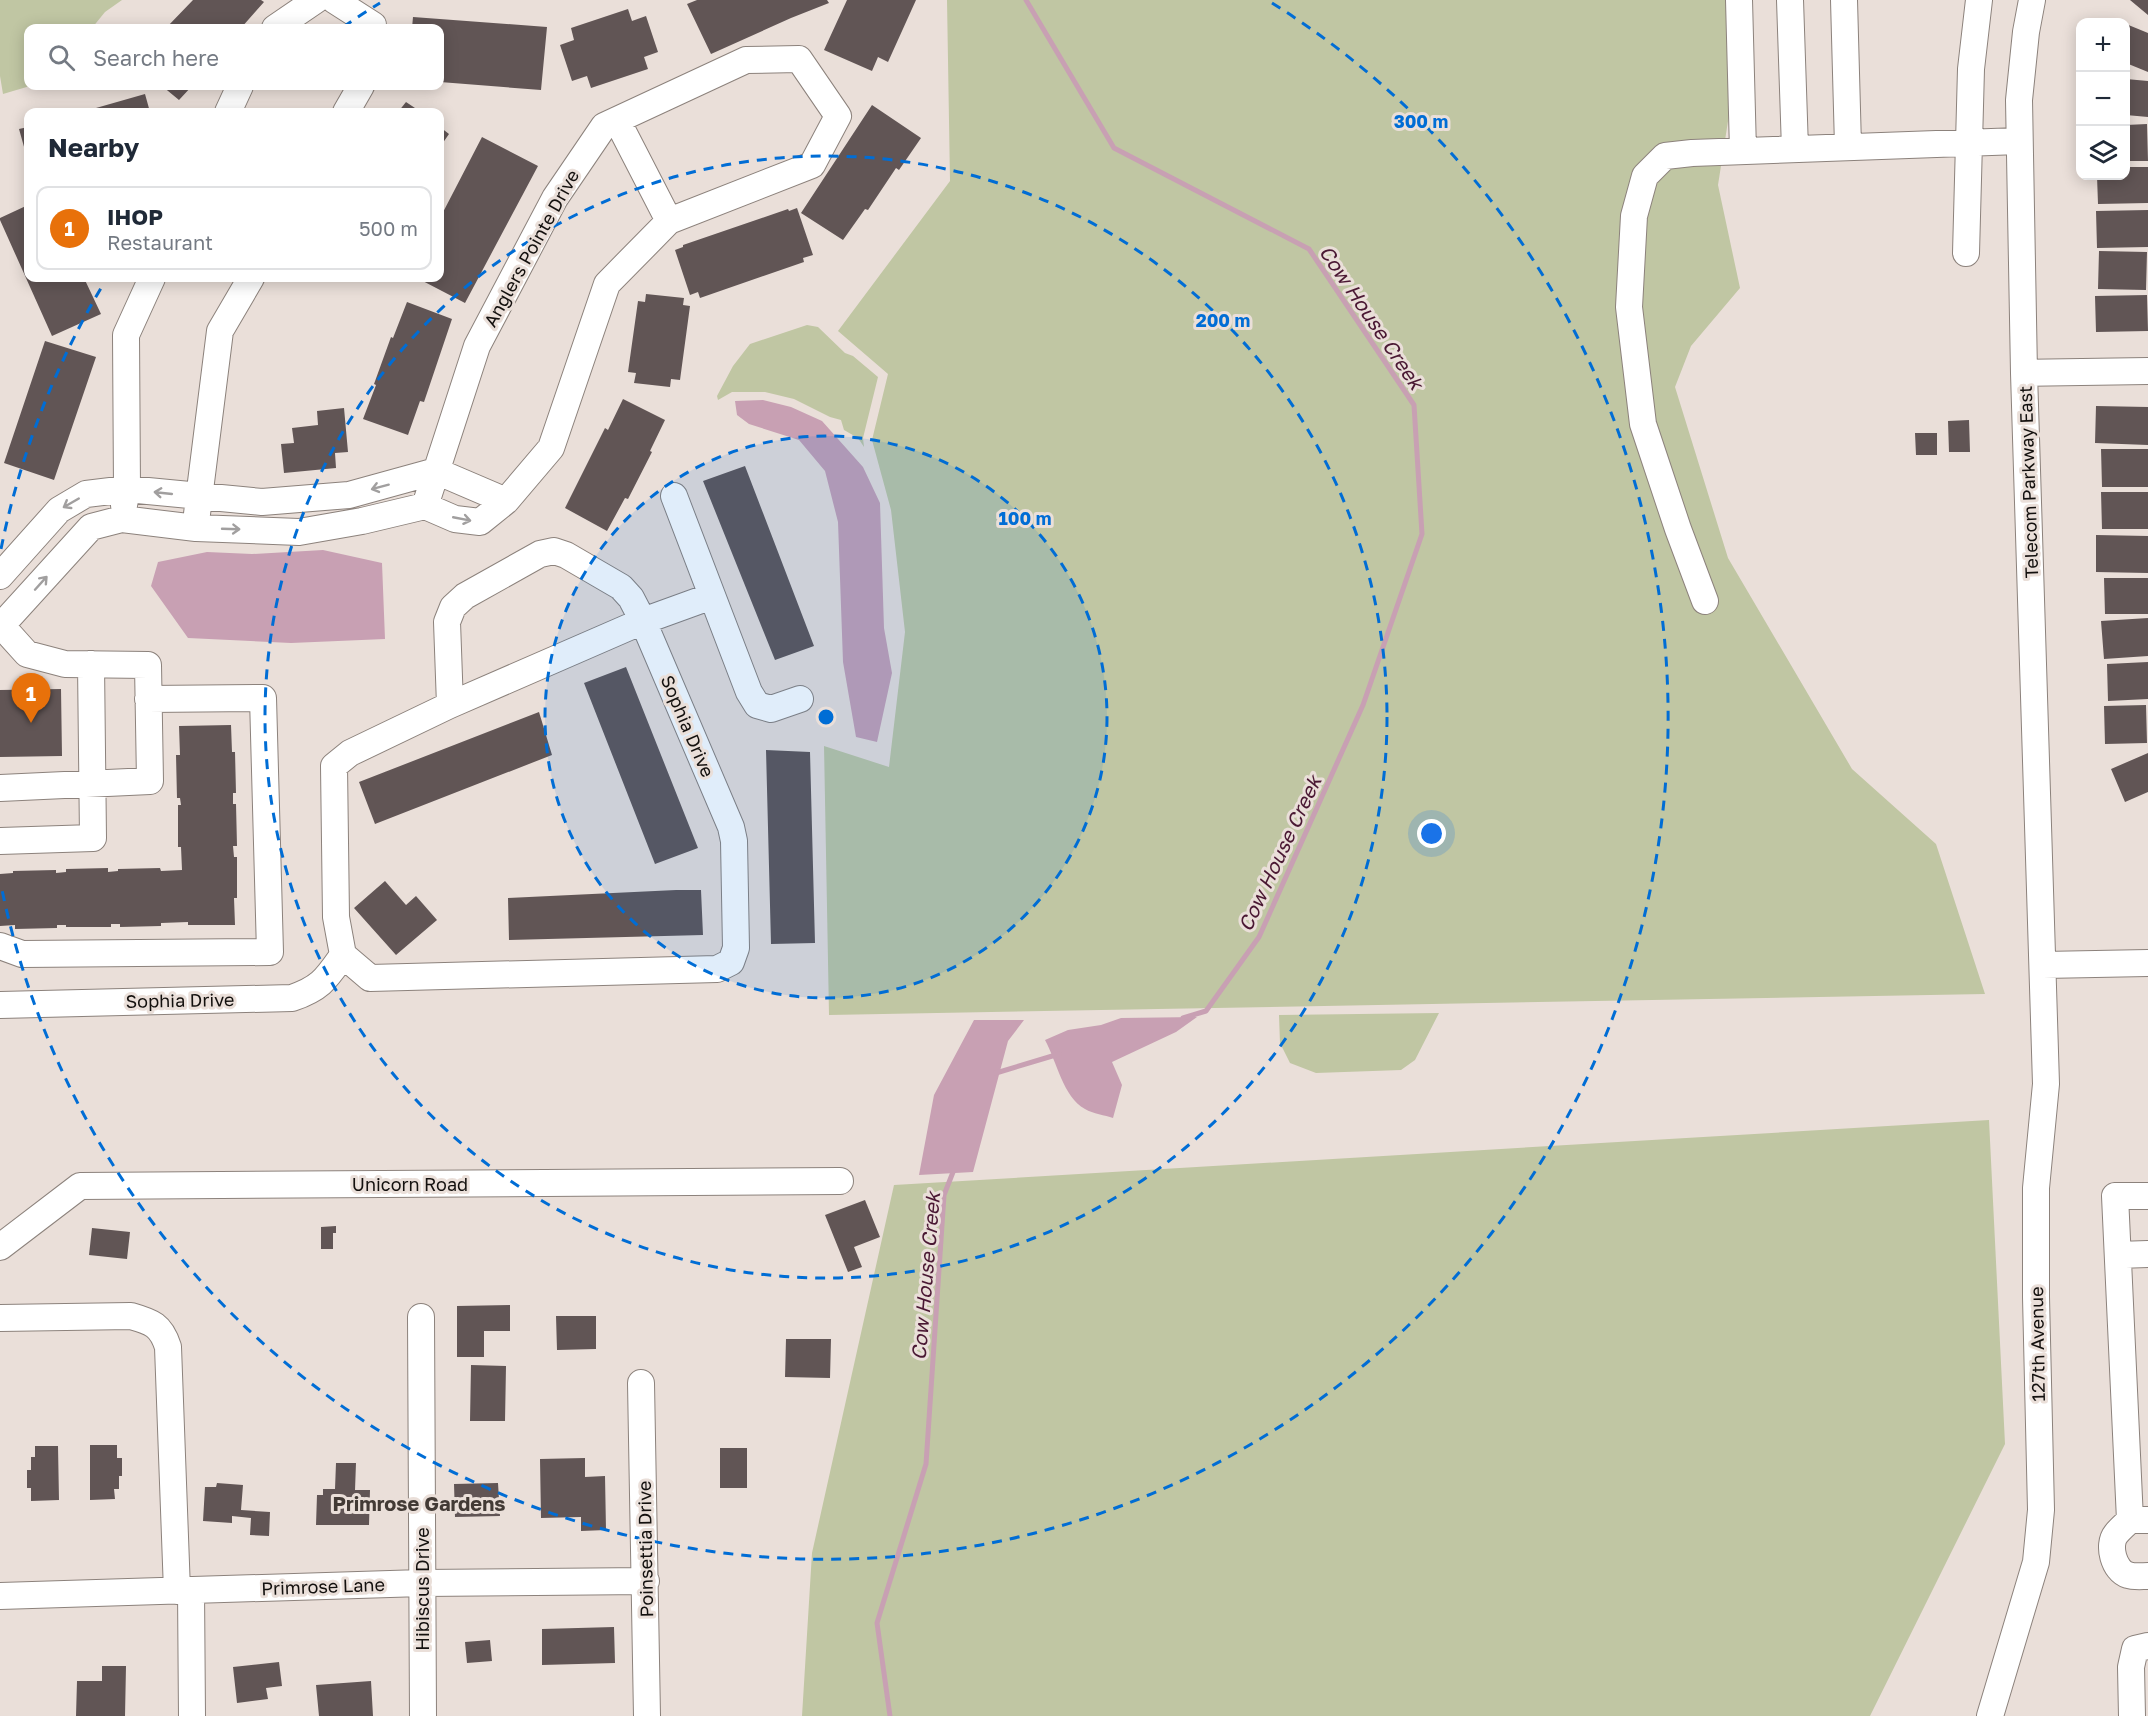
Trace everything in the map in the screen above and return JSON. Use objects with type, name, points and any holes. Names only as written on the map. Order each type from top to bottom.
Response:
[{"type":"street","points":[[281,24],[316,0]]},
{"type":"street","points":[[334,0],[371,24]]},
{"type":"street","points":[[1739,0],[1743,150]]},
{"type":"street","points":[[1790,0],[1795,148]]},
{"type":"street","points":[[1844,0],[1848,146]]},
{"type":"street","points":[[1966,253],[1971,69],[1979,0]]},
{"type":"street","name":"Telecom Parkway East","points":[[2032,0],[2026,32],[2019,100],[2019,141],[2043,964]]},
{"type":"street","name":"Anglers Pointe Drive","points":[[756,59],[799,59],[838,116],[812,165],[669,220],[607,284],[551,448],[506,501],[480,522],[455,519],[425,506],[477,346],[555,198],[604,126],[617,120],[746,60],[756,59]]},
{"type":"street","points":[[230,108],[238,90]]},
{"type":"street","points":[[348,108],[359,90]]},
{"type":"street","points":[[617,120],[669,220]]},
{"type":"street","points":[[1705,600],[1678,529],[1643,424],[1629,307],[1634,216],[1645,177],[1665,156],[1743,150],[2019,141]]},
{"type":"street","points":[[122,519],[127,489],[126,334],[150,282]]},
{"type":"street","points":[[196,528],[220,331],[249,282]]},
{"type":"street","points":[[2024,373],[2148,370]]},
{"type":"street","points":[[0,576],[59,510],[86,494],[127,489],[262,502],[349,495],[436,471],[506,501]]},
{"type":"street","points":[[349,495],[354,522]]},
{"type":"street","points":[[674,496],[749,692],[757,705],[771,709],[800,699]]},
{"type":"street","points":[[0,788],[150,781],[148,665],[65,664],[27,654],[1,626],[91,527],[122,519],[196,528],[298,532],[425,506]]},
{"type":"street","name":"Sophia Drive","points":[[0,1005],[292,998],[307,993],[323,982],[343,955],[370,978],[717,969],[731,962],[736,948],[734,841],[731,827],[643,621],[632,598],[621,587],[554,550],[540,554],[465,597],[453,607],[447,622],[450,705]]},
{"type":"street","points":[[343,955],[336,917],[334,766],[350,753],[450,705],[643,621],[712,596]]},
{"type":"street","points":[[0,841],[93,838],[91,664]]},
{"type":"street","points":[[0,946],[22,954],[270,952],[263,698],[148,699]]},
{"type":"street","points":[[2043,964],[2148,963]]},
{"type":"street","name":"127th Avenue","points":[[1990,1716],[2036,1562],[2041,1510],[2035,1227],[2036,1188],[2046,1084],[2043,964]]},
{"type":"street","name":"Unicorn Road","points":[[0,1247],[80,1186],[840,1181]]},
{"type":"street","points":[[2148,1196],[2115,1196],[2139,1520],[2115,1535],[2112,1548],[2122,1572],[2129,1576],[2148,1576]]},
{"type":"street","points":[[2118,1255],[2148,1254]]},
{"type":"street","points":[[0,1318],[131,1316],[147,1321],[163,1332],[168,1347],[192,1716]]},
{"type":"street","name":"Hibiscus Drive","points":[[421,1317],[423,1716]]},
{"type":"street","name":"Poinsettia Drive","points":[[641,1383],[647,1716]]},
{"type":"street","name":"Primrose Lane","points":[[0,1596],[422,1583],[646,1581]]},
{"type":"street","points":[[2132,1716],[2131,1667],[2135,1649],[2148,1646]]},
{"type":"green space","points":[[0,0],[122,0],[105,12],[95,24],[24,24],[24,88],[3,94],[0,76]]},
{"type":"green space","points":[[947,0],[1747,0],[1718,185],[1740,288],[1691,346],[1675,387],[1728,558],[1852,769],[1936,844],[1985,994],[829,1015],[824,746],[889,767],[905,632],[891,510],[872,440],[888,374],[838,331],[950,181]]},
{"type":"green space","points":[[807,325],[818,327],[845,353],[853,356],[878,377],[863,438],[864,447],[858,438],[844,430],[841,420],[794,399],[765,392],[732,392],[718,400],[717,396],[733,366],[750,344]]},
{"type":"green space","points":[[1439,1013],[1415,1060],[1401,1070],[1316,1073],[1290,1063],[1280,1043],[1279,1015]]},
{"type":"green space","points":[[1989,1120],[2005,1444],[1870,1716],[802,1716],[812,1553],[894,1185]]},
{"type":"shaded area","points":[[763,400],[791,407],[822,421],[863,467],[880,503],[884,628],[892,673],[877,742],[856,737],[843,662],[838,522],[825,471],[799,440],[749,424],[737,415],[735,401]]},
{"type":"shaded area","points":[[323,550],[382,563],[385,639],[291,643],[188,638],[151,586],[158,562],[207,552],[252,554]]},
{"type":"shaded area","points":[[1197,1017],[1176,1032],[1112,1062],[1122,1085],[1113,1118],[1088,1111],[1077,1103],[1066,1088],[1045,1040],[1068,1030],[1101,1025],[1121,1018]]},
{"type":"shaded area","points":[[974,1020],[1024,1020],[1008,1041],[973,1172],[919,1175],[934,1095]]},
{"type":"building","points":[[193,0],[261,0],[264,2],[245,24],[170,24]]},
{"type":"building","points":[[697,0],[827,0],[829,3],[711,54],[687,4]]},
{"type":"building","points":[[847,0],[916,0],[888,62],[878,57],[872,71],[824,50]]},
{"type":"building","points":[[2130,0],[2148,0],[2148,15]]},
{"type":"building","points":[[628,9],[632,21],[646,16],[658,52],[644,57],[648,69],[591,88],[587,76],[572,81],[560,45],[574,40],[571,28]]},
{"type":"building","points":[[413,17],[547,27],[541,90],[444,82],[444,24],[412,24]]},
{"type":"building","points":[[2130,26],[2148,33],[2148,72],[2130,65]]},
{"type":"building","points":[[2130,79],[2148,81],[2148,117],[2130,115]]},
{"type":"building","points":[[167,90],[188,90],[179,100]]},
{"type":"building","points":[[145,94],[149,108],[96,108]]},
{"type":"building","points":[[406,102],[415,108],[401,108]]},
{"type":"building","points":[[872,105],[921,138],[899,170],[896,168],[868,210],[865,209],[843,240],[801,213]]},
{"type":"building","points":[[2147,124],[2148,161],[2130,161],[2130,125]]},
{"type":"building","points":[[24,128],[24,147],[19,129]]},
{"type":"building","points":[[444,130],[449,134],[444,141]]},
{"type":"building","points":[[482,137],[538,166],[465,303],[425,282],[444,282],[444,210]]},
{"type":"building","points":[[2130,167],[2148,167],[2148,203],[2098,204],[2097,180],[2130,180]]},
{"type":"building","points":[[24,207],[24,274],[0,220]]},
{"type":"building","points":[[797,208],[813,255],[803,258],[804,262],[700,298],[698,292],[690,295],[675,250],[683,245],[788,209],[789,211]]},
{"type":"building","points":[[2148,210],[2148,247],[2097,248],[2096,211]]},
{"type":"building","points":[[2099,251],[2147,252],[2146,290],[2098,289]]},
{"type":"building","points":[[28,282],[86,282],[101,314],[52,336]]},
{"type":"building","points":[[646,294],[684,298],[683,305],[690,306],[680,380],[671,379],[670,387],[634,383],[636,373],[628,372],[638,301],[645,302]]},
{"type":"building","points":[[2147,295],[2148,331],[2096,332],[2095,296]]},
{"type":"building","points":[[407,302],[452,319],[424,402],[420,401],[408,435],[363,419],[391,337],[393,338]]},
{"type":"building","points":[[45,341],[96,357],[54,480],[4,463]]},
{"type":"building","points":[[623,399],[665,420],[628,499],[625,498],[607,531],[565,508],[605,428],[608,430]]},
{"type":"building","points":[[2096,406],[2148,407],[2148,445],[2095,443]]},
{"type":"building","points":[[344,408],[348,452],[335,453],[336,468],[284,473],[281,444],[294,443],[292,428],[318,425],[317,411]]},
{"type":"building","points":[[1969,420],[1970,452],[1949,452],[1948,421]]},
{"type":"building","points":[[1915,433],[1937,433],[1937,455],[1916,455]]},
{"type":"building","points":[[2101,449],[2148,449],[2148,487],[2102,487]]},
{"type":"building","points":[[745,466],[814,646],[775,660],[703,481]]},
{"type":"building","points":[[2101,492],[2148,492],[2148,529],[2102,529]]},
{"type":"building","points":[[2096,535],[2148,536],[2148,573],[2096,572]]},
{"type":"building","points":[[2104,578],[2148,578],[2148,614],[2105,614]]},
{"type":"building","points":[[2148,618],[2148,656],[2104,659],[2101,621]]},
{"type":"building","points":[[2148,662],[2148,699],[2108,701],[2107,664]]},
{"type":"building","points":[[626,667],[698,848],[655,864],[584,683]]},
{"type":"building","points":[[61,689],[62,756],[0,757],[0,690]]},
{"type":"building","points":[[2146,705],[2147,743],[2105,744],[2104,706]]},
{"type":"building","points":[[539,712],[552,755],[375,824],[359,782]]},
{"type":"building","points":[[231,725],[232,752],[235,752],[236,793],[233,793],[233,804],[236,804],[237,846],[233,846],[234,857],[237,857],[235,925],[188,925],[188,922],[161,923],[161,926],[120,927],[120,924],[111,924],[111,927],[57,925],[57,928],[15,929],[15,925],[0,926],[0,874],[13,873],[13,871],[56,870],[56,873],[66,872],[66,869],[108,868],[108,872],[118,871],[118,869],[182,870],[181,847],[178,847],[178,805],[181,805],[180,798],[177,798],[176,755],[180,755],[179,726]]},
{"type":"building","points":[[766,750],[810,752],[815,943],[771,944]]},
{"type":"building","points":[[2148,753],[2148,792],[2125,802],[2111,769]]},
{"type":"building","points":[[385,881],[406,905],[416,896],[437,920],[396,955],[354,908]]},
{"type":"building","points":[[701,890],[703,935],[509,940],[508,898]]},
{"type":"building","points":[[865,1200],[880,1237],[854,1247],[862,1267],[848,1272],[825,1215]]},
{"type":"building","points":[[336,1226],[336,1233],[333,1233],[333,1249],[321,1249],[321,1227]]},
{"type":"building","points":[[92,1228],[130,1232],[127,1259],[89,1255]]},
{"type":"building","points":[[510,1305],[510,1331],[484,1331],[484,1357],[457,1357],[457,1306]]},
{"type":"building","points":[[556,1316],[596,1316],[596,1349],[557,1350]]},
{"type":"building","points":[[786,1339],[831,1339],[830,1378],[785,1377]]},
{"type":"building","points":[[471,1365],[506,1366],[505,1421],[470,1421]]},
{"type":"building","points":[[90,1445],[117,1445],[117,1458],[122,1458],[122,1476],[119,1476],[119,1489],[114,1489],[115,1499],[90,1500]]},
{"type":"building","points":[[35,1446],[58,1446],[59,1500],[31,1501],[31,1488],[27,1488],[27,1470],[31,1470],[31,1457],[35,1457]]},
{"type":"building","points":[[720,1448],[747,1448],[747,1488],[720,1488]]},
{"type":"building","points":[[585,1458],[585,1477],[605,1476],[606,1530],[581,1531],[581,1517],[541,1518],[540,1459]]},
{"type":"building","points":[[336,1463],[356,1463],[355,1490],[370,1490],[369,1525],[316,1525],[317,1495],[323,1495],[323,1489],[335,1489]]},
{"type":"building","points":[[217,1483],[243,1485],[241,1510],[270,1512],[269,1536],[250,1535],[251,1518],[232,1516],[232,1523],[203,1521],[205,1487],[216,1487]]},
{"type":"building","points":[[498,1483],[500,1516],[455,1517],[454,1484]]},
{"type":"building","points":[[614,1627],[615,1663],[542,1665],[542,1629]]},
{"type":"building","points":[[490,1640],[492,1661],[467,1663],[465,1642]]},
{"type":"building","points":[[279,1662],[282,1686],[266,1688],[268,1699],[237,1703],[233,1667]]},
{"type":"building","points":[[102,1666],[126,1666],[125,1716],[76,1716],[77,1681],[102,1681]]},
{"type":"building","points":[[371,1681],[373,1716],[319,1716],[316,1685]]},
{"type":"waterway","name":"Cow House Creek","points":[[1026,0],[1114,148],[1309,249],[1414,405],[1422,534],[1363,705],[1259,937],[1206,1011],[1183,1018]]},
{"type":"waterway","name":"Cow House Creek","points":[[996,1073],[1059,1054]]},
{"type":"waterway","name":"Cow House Creek","points":[[890,1716],[877,1623],[926,1464],[944,1195],[955,1167]]},
{"type":"place","name":"IHOP","points":[[31,723]]},
{"type":"district","name":"Primrose Gardens","points":[[419,1503]]}]
